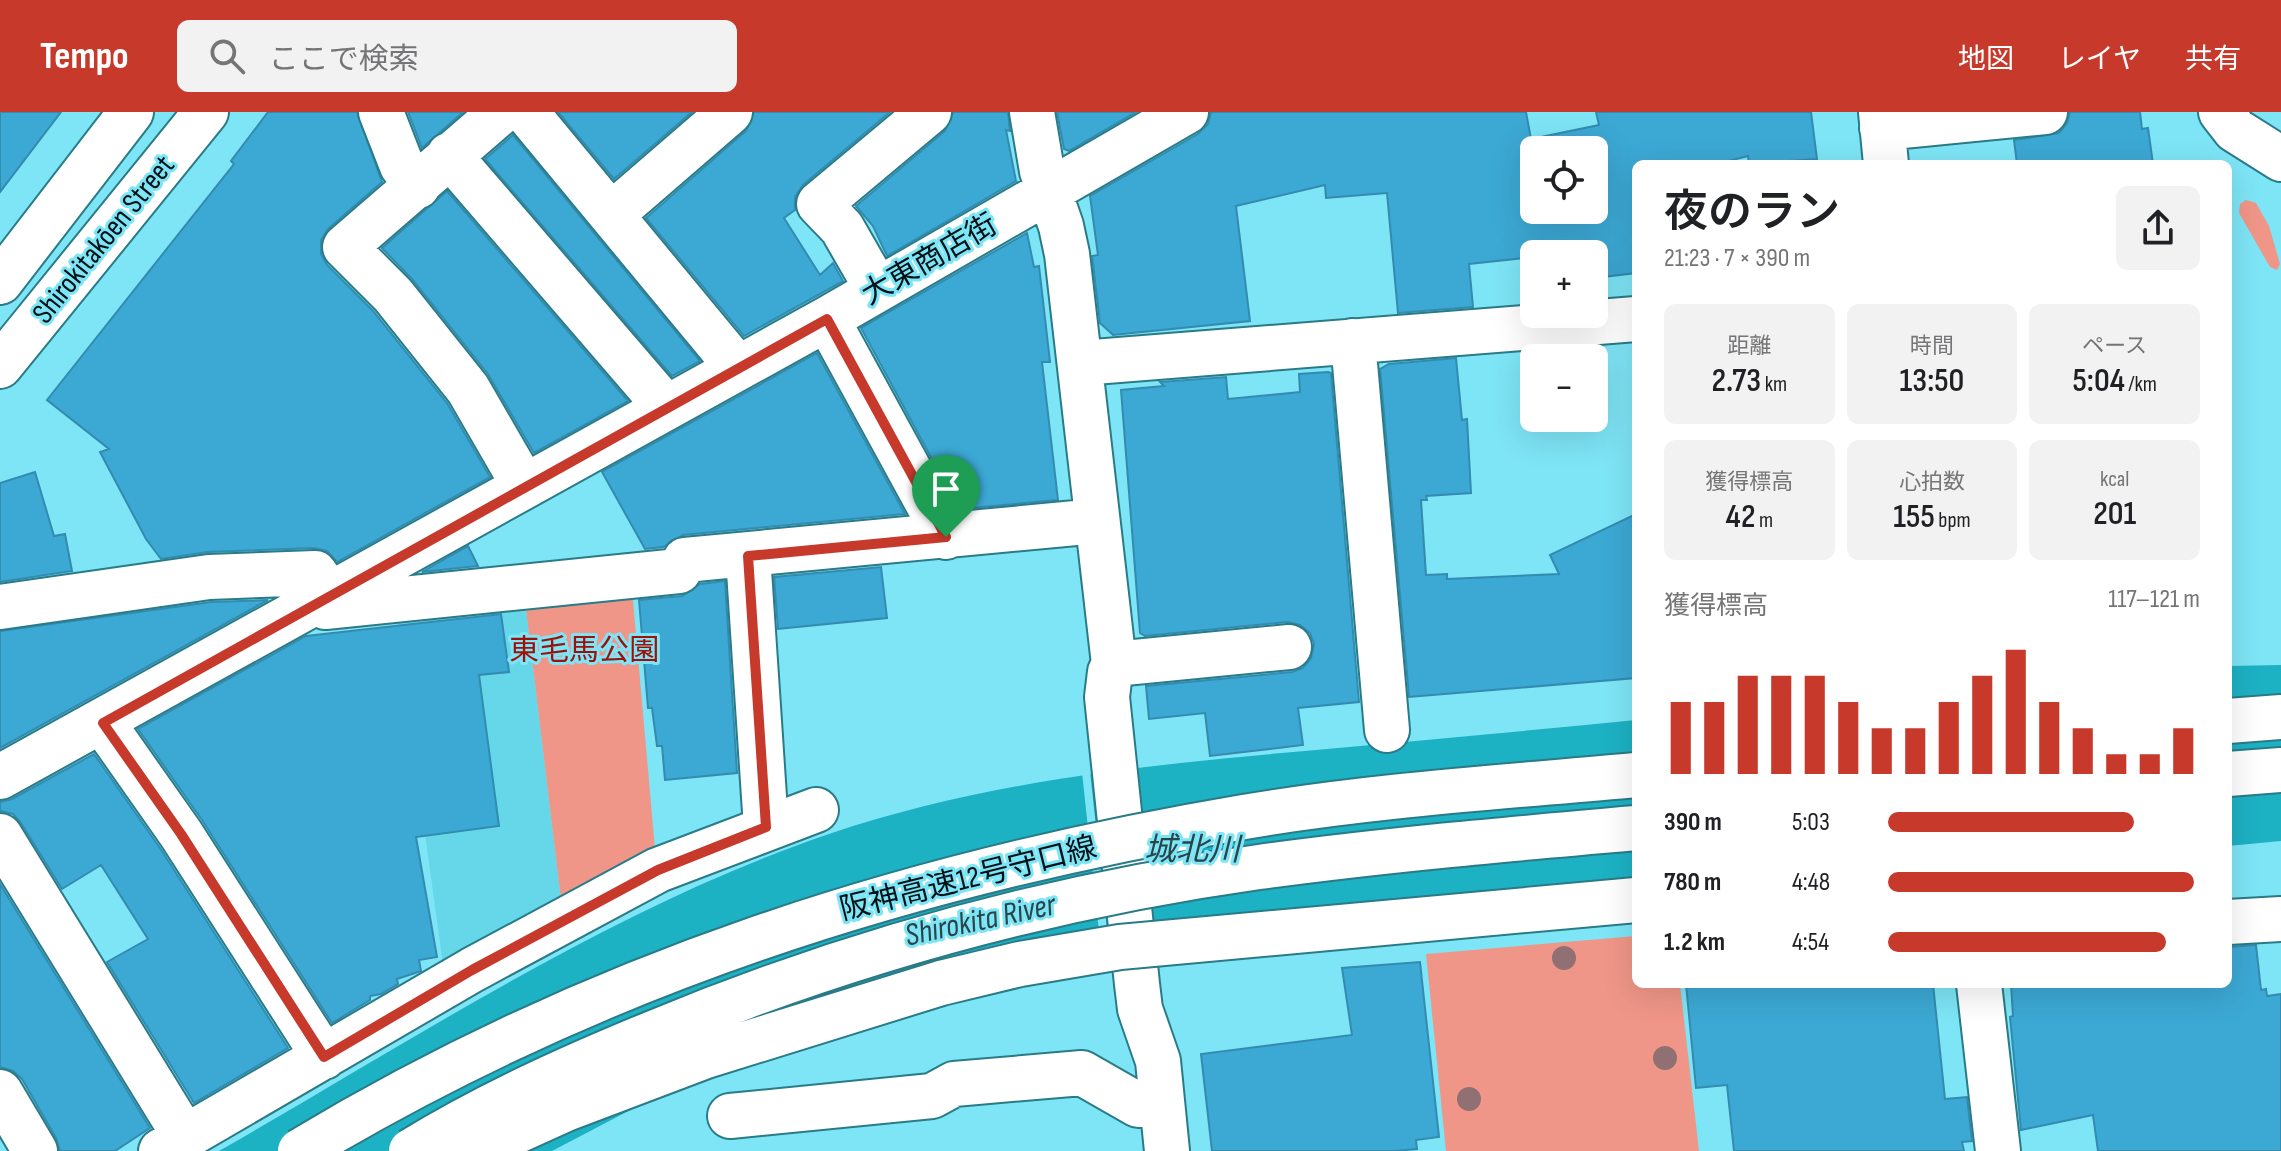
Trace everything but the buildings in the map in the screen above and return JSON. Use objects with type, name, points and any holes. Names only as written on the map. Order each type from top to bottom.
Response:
[{"type":"main road","points":[[3,271],[131,112]]},
{"type":"main road","name":"Shirokitakōen Street","points":[[0,366],[206,112]]},
{"type":"main road","points":[[381,112],[402,166],[418,186]]},
{"type":"main road","points":[[501,112],[424,175],[418,186],[345,247],[393,295],[468,389],[524,486]]},
{"type":"main road","points":[[526,112],[737,367]]},
{"type":"main road","points":[[612,214],[730,112]]},
{"type":"main road","points":[[877,289],[842,228],[819,204],[929,112]]},
{"type":"main road","points":[[1032,112],[1042,171],[1050,189],[1067,254],[1114,664],[1107,684],[1137,984],[1140,1009],[1158,1061],[1167,1151]]},
{"type":"main road","name":"大東商店街","points":[[0,777],[103,723],[827,319],[1186,112]]},
{"type":"main road","points":[[1883,135],[2045,112]]},
{"type":"main road","points":[[2221,112],[2235,130],[2281,159]]},
{"type":"main road","points":[[449,155],[666,407]]},
{"type":"main road","points":[[827,319],[946,537]]},
{"type":"main road","points":[[1081,363],[1632,319]]},
{"type":"main road","points":[[1353,341],[1387,730]]},
{"type":"main road","points":[[0,607],[209,577],[315,573],[319,603],[679,571],[685,560],[1097,521]]},
{"type":"main road","points":[[748,556],[766,827]]},
{"type":"main road","points":[[1114,664],[1289,647]]},
{"type":"main road","points":[[2232,721],[2281,717]]},
{"type":"main road","points":[[103,723],[181,834],[324,1057]]},
{"type":"main road","points":[[2232,774],[2281,770]]},
{"type":"main road","name":"阪神高速12号守口線","points":[[300,1151],[442,1071],[552,1019],[752,938],[911,888],[1014,861],[1247,816],[1394,798],[1632,775]]},
{"type":"main road","points":[[0,836],[173,1144],[472,970],[658,870],[816,810]]},
{"type":"main road","name":"阪神高速12号守口線","points":[[411,1151],[465,1117],[578,1064],[692,1017],[849,961],[996,920],[1135,889],[1256,868],[1632,828]]},
{"type":"main road","points":[[473,1151],[566,1109],[706,1056],[941,983],[1020,964],[1120,947],[1632,900]]},
{"type":"main road","points":[[2232,922],[2281,919]]},
{"type":"main road","points":[[1979,988],[1998,1151]]},
{"type":"main road","points":[[730,1116],[932,1096],[954,1084],[1082,1073],[1138,1105],[1162,1103]]},
{"type":"main road","points":[[0,1092],[35,1151]]},
{"type":"shaded area","points":[[525,601],[562,908],[444,972],[395,615]]},
{"type":"green space","points":[[2246,200],[2256,203],[2269,226],[2280,264],[2277,270],[2270,267],[2239,213],[2240,204]]},
{"type":"green space","name":"東毛馬公園","points":[[632,589],[656,860],[562,908],[525,601]]},
{"type":"green space","points":[[1632,936],[1632,988],[1680,988],[1699,1151],[1446,1151],[1426,954]]},
{"type":"water","points":[[2281,665],[2281,841],[2232,846],[2232,666]]},
{"type":"water","name":"城北川","points":[[1632,720],[1632,896],[856,992],[552,1151],[219,1151],[517,978],[593,937],[749,864],[829,834],[945,801],[1064,778],[1245,756]]},
{"type":"pier","points":[[1090,771],[1109,948],[1101,950],[1082,772]]},
{"type":"route","points":[[827,319],[946,537],[748,556],[766,827],[658,870],[472,970],[324,1057],[181,834],[103,723],[827,319]]},
{"type":"water label","name":"Shirokita River","points":[[980,919]]}]
